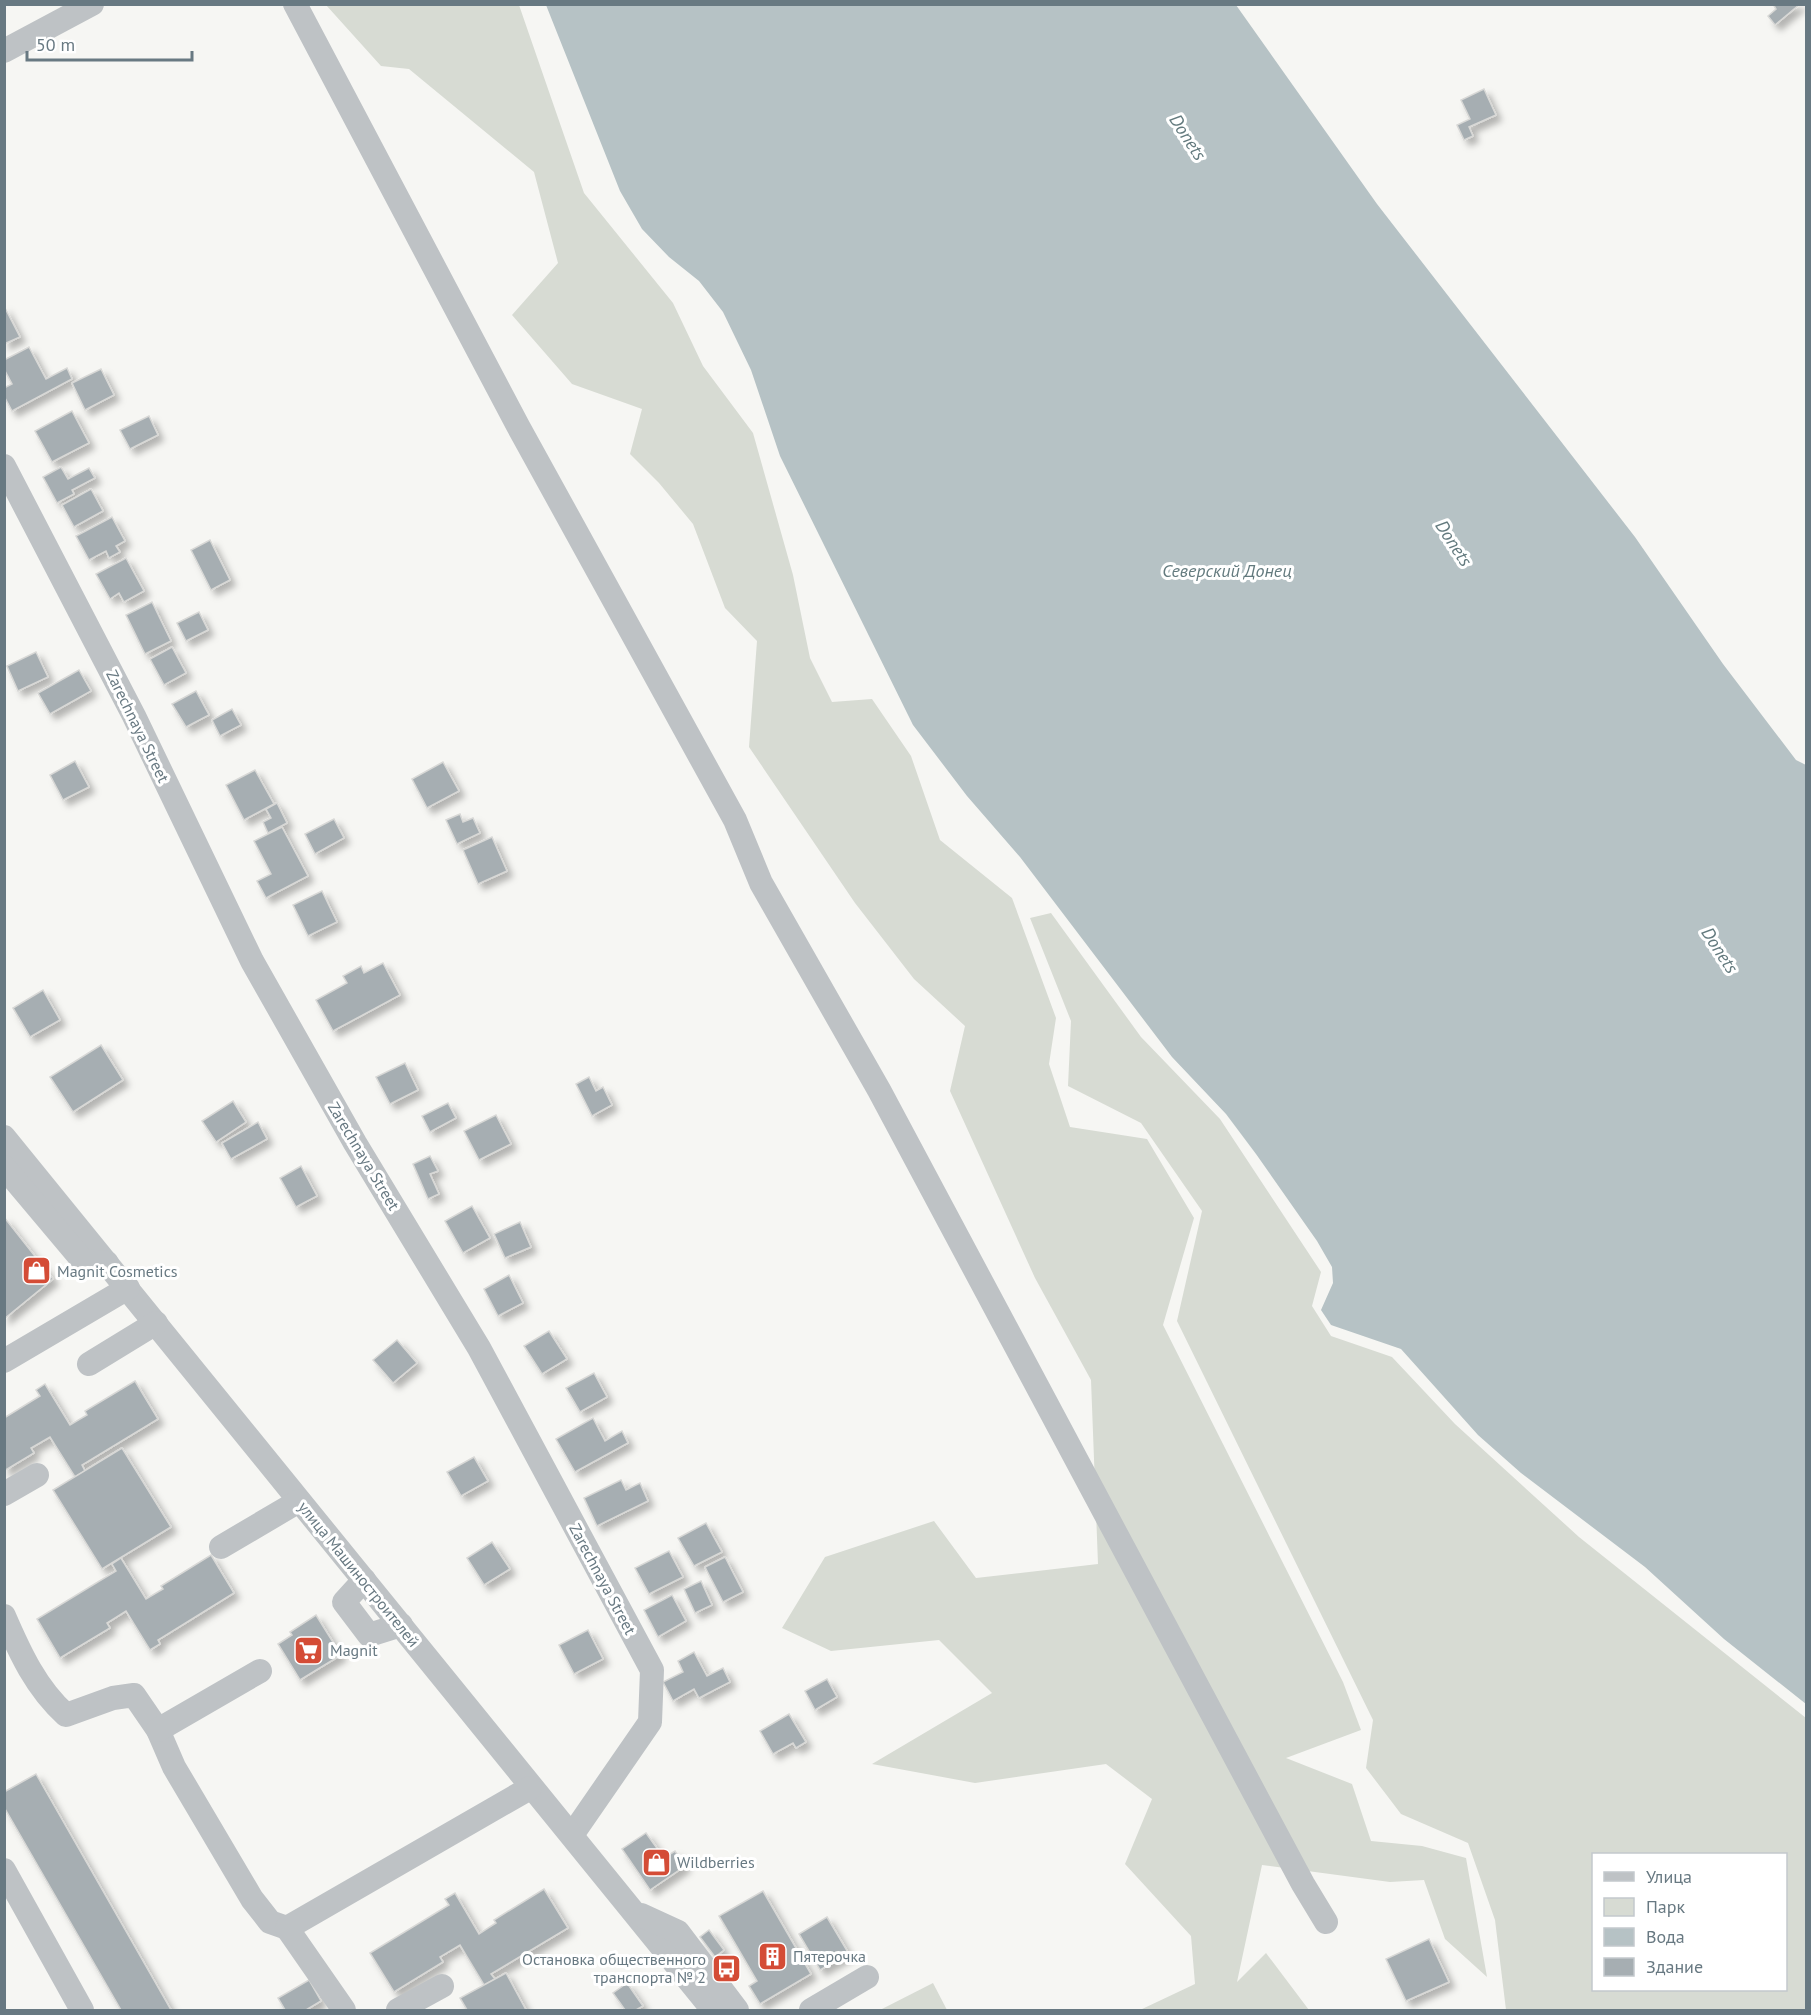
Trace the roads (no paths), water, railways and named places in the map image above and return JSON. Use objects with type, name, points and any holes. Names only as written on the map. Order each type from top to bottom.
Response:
[{"type":"street","points":[[4,51],[92,4]]},
{"type":"street","points":[[295,4],[518,426],[735,820],[761,884],[879,1090],[1326,1922]]},
{"type":"street","name":"Zarechnaya Street","points":[[4,466],[134,716],[252,961],[355,1143],[479,1348],[652,1670],[650,1722],[572,1835]]},
{"type":"street","name":"улица Машиностроителей","points":[[4,1137],[401,1625],[530,1788],[572,1835],[713,2010]]},
{"type":"street","points":[[4,1167],[83,1261],[107,1263]]},
{"type":"street","points":[[4,1361],[128,1288]]},
{"type":"street","points":[[89,1364],[156,1323]]},
{"type":"street","points":[[4,1494],[37,1475]]},
{"type":"street","points":[[221,1547],[299,1501]]},
{"type":"street","points":[[4,1616],[21,1655],[50,1700],[66,1715],[114,1698],[134,1695],[158,1730],[174,1767],[252,1899],[270,1922],[287,1928],[344,2010]]},
{"type":"street","points":[[158,1730],[260,1671]]},
{"type":"street","points":[[287,1928],[530,1788]]},
{"type":"street","points":[[4,1870],[82,2010]]},
{"type":"street","points":[[636,1913],[678,1932],[737,2010]]},
{"type":"street","points":[[811,2010],[867,1977]]},
{"type":"street","points":[[398,2010],[442,1986]]},
{"type":"water","name":"Северский Донец","points":[[546,5],[1236,5],[1377,204],[1635,537],[1723,664],[1796,760],[1806,765],[1806,1704],[1724,1639],[1645,1567],[1521,1473],[1478,1435],[1401,1349],[1331,1325],[1321,1310],[1333,1283],[1332,1267],[1317,1241],[1226,1114],[1172,1057],[1020,857],[967,796],[913,725],[780,456],[751,370],[723,312],[699,281],[669,257],[642,229],[620,191]]},
{"type":"place","name":"Magnit Cosmetics","points":[[36,1271]]},
{"type":"place","name":"Magnit","points":[[309,1650]]},
{"type":"place","name":"Wildberries","points":[[656,1862]]},
{"type":"place","name":"Пятерочка","points":[[772,1956]]},
{"type":"place","name":"Остановка общественного транспорта № 2","points":[[727,1968]]},
{"type":"water label","name":"Donets","points":[[1188,137]]},
{"type":"water label","name":"Donets","points":[[1454,543]]},
{"type":"water label","name":"Donets","points":[[1720,950]]}]
